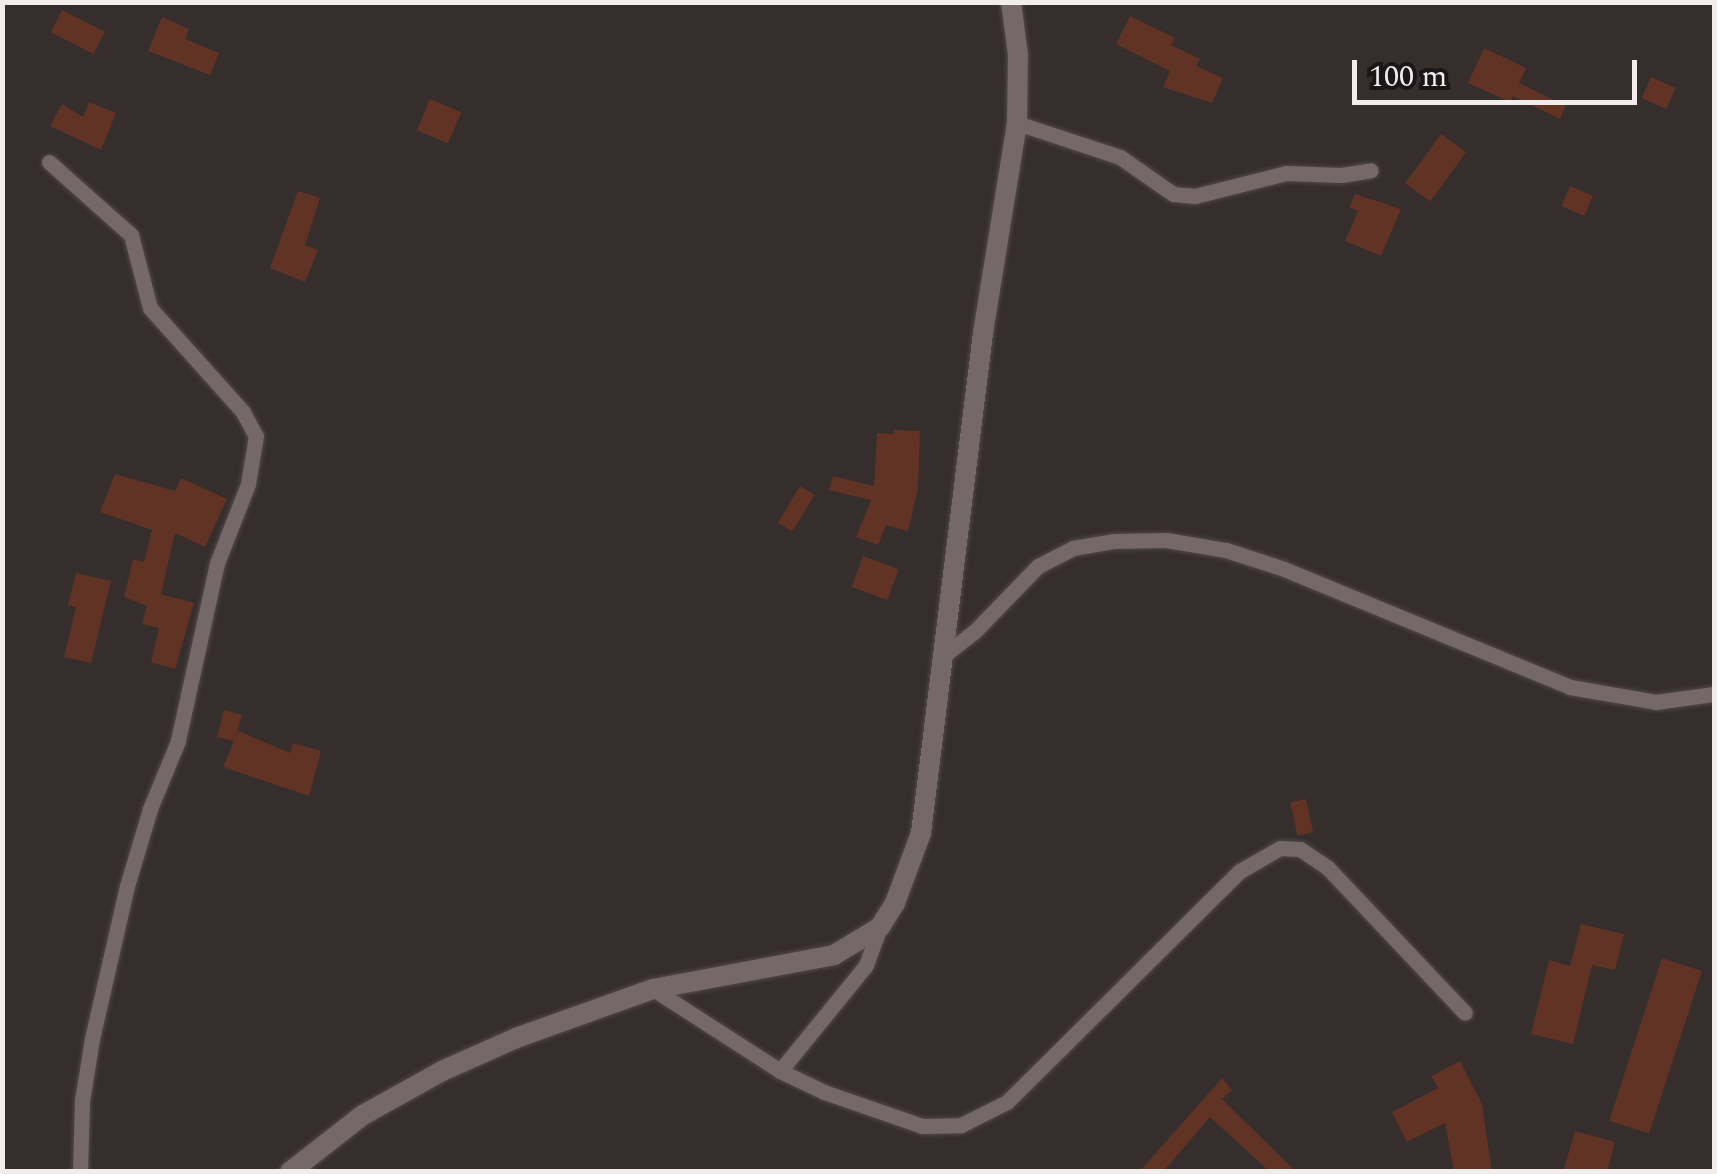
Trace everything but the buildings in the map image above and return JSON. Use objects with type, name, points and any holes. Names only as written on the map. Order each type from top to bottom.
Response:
[{"type":"street","points":[[780,1071],[866,965],[880,926],[909,874],[921,833],[983,333],[1017,123],[1018,55],[1011,2]]},
{"type":"street","points":[[1017,123],[1120,157],[1173,194],[1195,196],[1286,174],[1370,170]]},
{"type":"street","points":[[49,162],[132,235],[150,308],[243,412],[256,436],[248,484],[208,599],[178,741],[150,809],[127,886],[92,1039],[82,1101],[80,1172]]},
{"type":"street","points":[[943,656],[974,632],[1038,566],[1073,548],[1114,541],[1166,540],[1226,550],[1284,569],[1570,687],[1656,702],[1714,694]]},
{"type":"street","points":[[653,989],[780,1071],[870,1110],[922,1126],[961,1126],[983,1118],[1006,1102],[1240,871],[1280,848],[1300,849],[1328,868],[1465,1013]]},
{"type":"street","points":[[290,1172],[363,1114],[442,1071],[516,1038],[653,989],[834,956],[880,926]]}]
